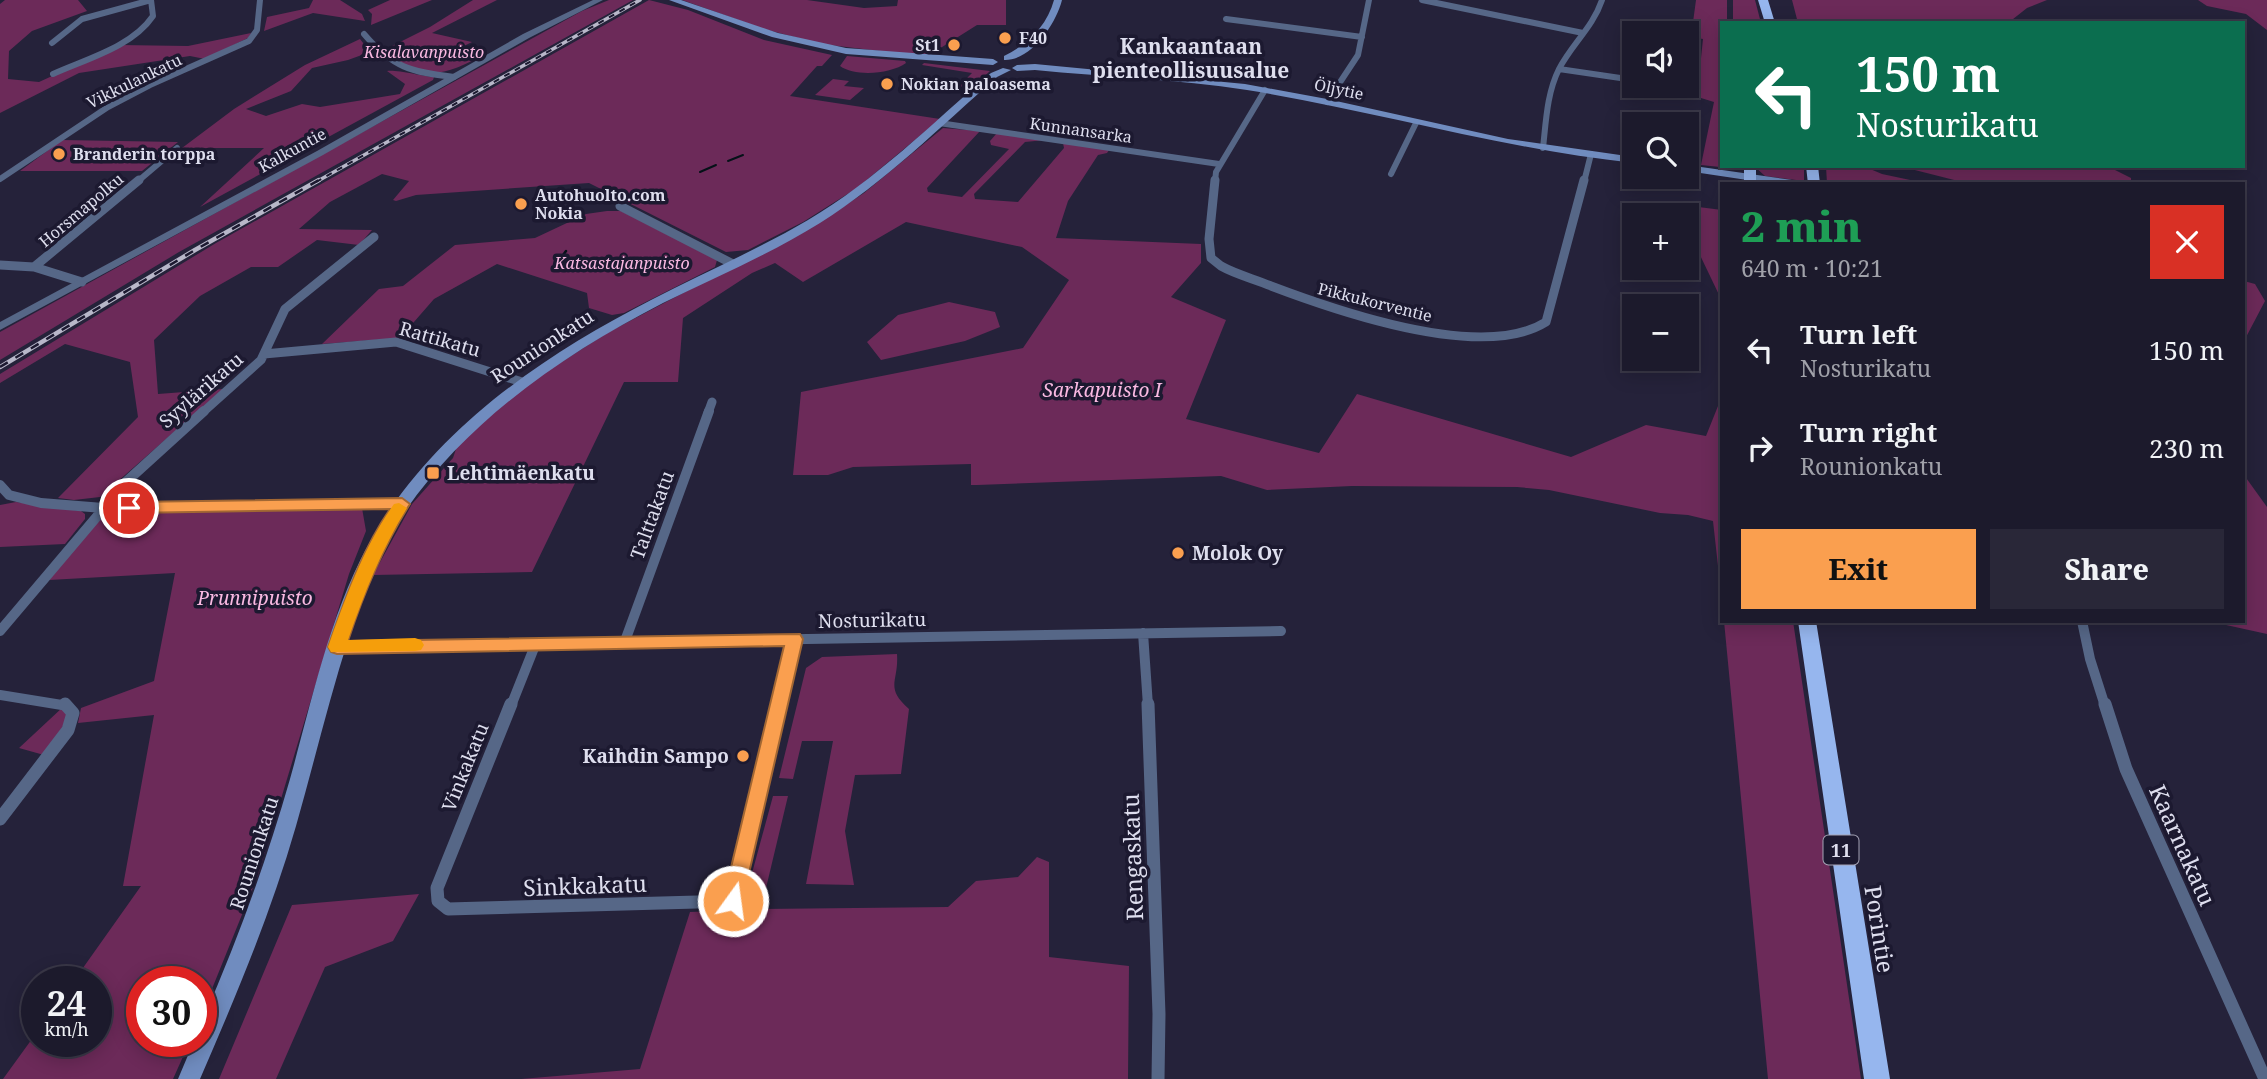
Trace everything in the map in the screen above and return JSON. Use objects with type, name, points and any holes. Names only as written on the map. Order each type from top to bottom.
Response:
[{"type":"highway","points":[[1763,0],[1768,20]]},
{"type":"highway","name":"Porintie","points":[[1807,623],[1877,1079]]},
{"type":"main road","points":[[673,0],[775,35],[822,46],[978,62],[996,68],[1016,61],[1055,14],[1058,0]]},
{"type":"main road","points":[[996,68],[1016,61]]},
{"type":"main road","name":"Öljytie","points":[[1016,61],[1035,67],[1190,80],[1265,90],[1543,148],[1622,158]]},
{"type":"main road","name":"Rounionkatu","points":[[189,1079],[262,898],[284,834],[337,647],[359,584],[386,527],[402,504],[457,438],[522,382],[610,327],[796,232],[846,200],[879,176],[996,68]]},
{"type":"main road","points":[[1699,169],[1787,182]]},
{"type":"street","points":[[52,43],[82,19],[151,0],[153,16],[145,27],[124,41],[53,74]]},
{"type":"street","name":"Kalkuntie","points":[[0,327],[557,20],[599,0]]},
{"type":"street","points":[[1327,102],[1358,55],[1363,14],[1369,0]]},
{"type":"street","points":[[1423,0],[1583,33]]},
{"type":"street","points":[[1543,148],[1549,100],[1559,69],[1600,10],[1602,0]]},
{"type":"street","name":"Vikkulankatu","points":[[0,179],[108,107],[249,41],[257,30],[262,1]]},
{"type":"street","points":[[1226,19],[1362,37]]},
{"type":"street","points":[[364,34],[379,53],[404,71],[454,77]]},
{"type":"street","points":[[1559,69],[1622,78]]},
{"type":"street","name":"Pikkukorventie","points":[[1265,90],[1219,164],[1209,239],[1211,258],[1217,264],[1335,308],[1447,334],[1477,337],[1527,331],[1546,323],[1591,154]]},
{"type":"street","name":"Kunnansarka","points":[[939,123],[1219,164]]},
{"type":"street","points":[[1391,174],[1416,123]]},
{"type":"street","name":"Horsmapolku","points":[[34,267],[177,148]]},
{"type":"street","points":[[620,206],[733,264]]},
{"type":"street","name":"Syylärikatu","points":[[0,631],[103,508],[167,443],[261,360],[285,309],[374,237]]},
{"type":"street","points":[[0,265],[34,267],[82,282]]},
{"type":"street","name":"Rattikatu","points":[[264,355],[396,342],[522,382]]},
{"type":"street","name":"Talttakatu","points":[[625,640],[712,402]]},
{"type":"street","points":[[0,485],[5,498],[103,508],[402,504]]},
{"type":"street","name":"Kaarnakatu","points":[[2082,623],[2090,659],[2126,768],[2265,1079]]},
{"type":"street","name":"Nosturikatu","points":[[337,647],[625,640],[1281,631]]},
{"type":"street","name":"Rengaskatu","points":[[1143,633],[1159,1013],[1158,1079]]},
{"type":"street","name":"Sinkkakatu","points":[[439,905],[458,910],[733,901],[794,639]]},
{"type":"street","name":"Vinkakatu","points":[[439,905],[437,888],[536,643]]},
{"type":"street","points":[[0,695],[64,704],[71,707],[73,713],[68,730],[0,819]]},
{"type":"green space","points":[[5,0],[78,0],[87,11],[32,31],[9,51],[8,79],[39,82],[120,45],[188,46],[251,33],[248,38],[205,59],[190,56],[79,73],[0,113],[0,4]]},
{"type":"green space","points":[[313,0],[340,0],[362,14],[365,21],[313,13],[264,31],[267,17],[309,8]]},
{"type":"green space","points":[[390,0],[432,0],[371,25],[372,14],[368,10]]},
{"type":"green space","name":"Kisalavanpuisto","points":[[473,0],[497,0],[432,33],[472,42],[464,46],[459,58],[471,60],[486,54],[456,68],[433,73],[411,67],[382,51],[430,27]]},
{"type":"green space","points":[[609,0],[633,0],[179,252],[0,360],[0,332],[582,11]]},
{"type":"green space","points":[[649,0],[688,10],[764,40],[832,55],[822,66],[817,66],[790,96],[940,119],[857,188],[803,222],[748,250],[726,252],[589,183],[416,195],[396,201],[393,200],[409,181],[382,174],[330,202],[299,229],[372,230],[359,245],[317,240],[278,267],[251,267],[200,296],[154,340],[158,394],[223,389],[100,497],[74,500],[58,498],[138,417],[130,362],[65,344],[0,383],[0,374],[216,243]]},
{"type":"green space","points":[[682,0],[807,0],[864,8],[897,6],[898,0],[1006,0],[1006,25],[977,25],[931,54],[922,56],[821,44],[764,29]]},
{"type":"green space","points":[[1696,0],[1727,0],[1727,21],[1720,21],[1720,167],[1701,165],[1714,102],[1699,97],[1699,58],[1703,39],[1699,38],[1699,21],[1693,21]]},
{"type":"green space","points":[[1733,0],[1755,0],[1760,21],[1733,21]]},
{"type":"green space","points":[[1792,0],[2047,0],[2027,8],[2011,21],[1797,21]]},
{"type":"green space","points":[[2198,0],[2267,0],[2267,30],[2246,14],[2207,6]]},
{"type":"green space","points":[[360,39],[370,52],[312,68],[291,91],[246,109],[266,116],[302,104],[320,107],[400,94],[405,84],[387,71],[434,77],[433,80],[200,207],[264,148],[182,148],[234,109],[305,65]]},
{"type":"green space","points":[[847,56],[906,63],[891,70],[855,72],[840,66]]},
{"type":"green space","points":[[924,63],[990,71],[971,89],[959,86],[972,73],[922,65]]},
{"type":"green space","points":[[833,79],[849,81],[844,86],[864,88],[850,100],[815,95]]},
{"type":"green space","name":"Sarkapuisto I","points":[[943,128],[980,131],[927,188],[928,192],[962,197],[1009,149],[991,145],[990,141],[997,133],[1045,140],[1025,142],[974,194],[975,199],[1018,202],[1064,148],[1063,143],[1109,150],[1098,155],[1068,201],[1056,238],[1201,244],[1201,263],[1171,297],[1226,320],[1186,419],[1319,453],[1357,394],[1571,457],[1646,425],[1706,436],[1720,401],[1720,584],[1713,521],[1549,490],[1517,487],[1352,486],[1267,490],[1221,476],[971,485],[971,464],[853,467],[828,475],[793,475],[801,392],[1023,348],[1069,280],[1022,247],[906,222],[803,282],[775,263],[752,273],[683,318],[678,382],[624,382],[532,572],[373,575],[412,504],[453,458],[457,446],[524,386],[607,333],[826,218],[864,193]]},
{"type":"green space","points":[[62,140],[178,142],[142,171],[20,171]]},
{"type":"green space","points":[[1756,168],[1804,168],[1804,181],[1765,176]]},
{"type":"green space","points":[[1826,168],[1868,168],[1920,182],[1827,182]]},
{"type":"green space","points":[[1907,168],[2111,168],[2131,178],[2131,182],[1962,182]]},
{"type":"green space","points":[[1699,207],[1720,210],[1720,297],[1699,253]]},
{"type":"green space","name":"Katsastajanpuisto","points":[[621,211],[717,260],[715,267],[624,313],[612,315],[589,308],[587,293],[497,264],[434,299],[400,338],[322,344],[379,289],[403,286],[455,245],[535,238],[586,214]]},
{"type":"green space","points":[[2245,281],[2255,284],[2265,301],[2245,339]]},
{"type":"green space","points":[[949,302],[995,312],[1000,327],[965,341],[881,360],[867,342],[898,315]]},
{"type":"green space","points":[[2245,476],[2267,507],[2267,634],[2217,623],[2245,623]]},
{"type":"green space","points":[[16,502],[81,511],[85,514],[85,519],[65,544],[0,547],[0,505]]},
{"type":"green space","name":"Prunnipuisto","points":[[362,508],[366,531],[349,574],[258,875],[217,976],[217,966],[126,966],[126,1057],[183,1057],[173,1079],[3,1079],[21,1054],[21,1057],[112,1057],[112,966],[84,966],[141,886],[123,886],[154,715],[78,723],[81,708],[154,681],[175,573],[49,580],[102,516],[110,512]]},
{"type":"green space","points":[[1724,623],[1793,623],[1861,1079],[1768,1079]]},
{"type":"green space","points":[[897,654],[895,689],[909,709],[901,774],[855,775],[845,831],[854,885],[806,884],[833,741],[802,741],[793,779],[779,778],[806,668],[822,657]]},
{"type":"green space","points":[[63,707],[69,717],[44,755],[19,748]]},
{"type":"green space","points":[[773,796],[788,796],[761,909],[948,907],[976,881],[1018,877],[1037,857],[1049,862],[1049,957],[1129,966],[1128,1079],[521,1079],[640,1069],[690,912],[742,910]]},
{"type":"green space","points":[[419,894],[393,941],[325,967],[276,1079],[219,1079],[292,905]]},
{"type":"waterway","points":[[728,161],[743,155]]},
{"type":"waterway","points":[[700,172],[716,165]]},
{"type":"waterway","points":[[561,258],[566,251]]},
{"type":"railway","points":[[316,182],[640,0]]},
{"type":"railway","points":[[0,367],[195,250],[319,180]]},
{"type":"slow traffic","points":[[399,508],[386,527],[359,584],[337,647],[415,645]]},
{"type":"place","name":"F40","points":[[1005,38]]},
{"type":"place","name":"St1","points":[[954,45]]},
{"type":"place","name":"Nokian paloasema","points":[[887,84]]},
{"type":"place","name":"Branderin torppa","points":[[59,154]]},
{"type":"place","name":"Autohuolto.com Nokia","points":[[521,204]]},
{"type":"place","name":"Lehtimäenkatu","points":[[433,473]]},
{"type":"place","name":"Molok Oy","points":[[1178,553]]},
{"type":"place","name":"Kaihdin Sampo","points":[[743,756]]},
{"type":"district","name":"Kankaantaan pienteollisuusalue","points":[[1191,58]]},
{"type":"route","points":[[129,508],[402,504],[386,527],[359,584],[337,647],[794,639],[733,901]]}]
